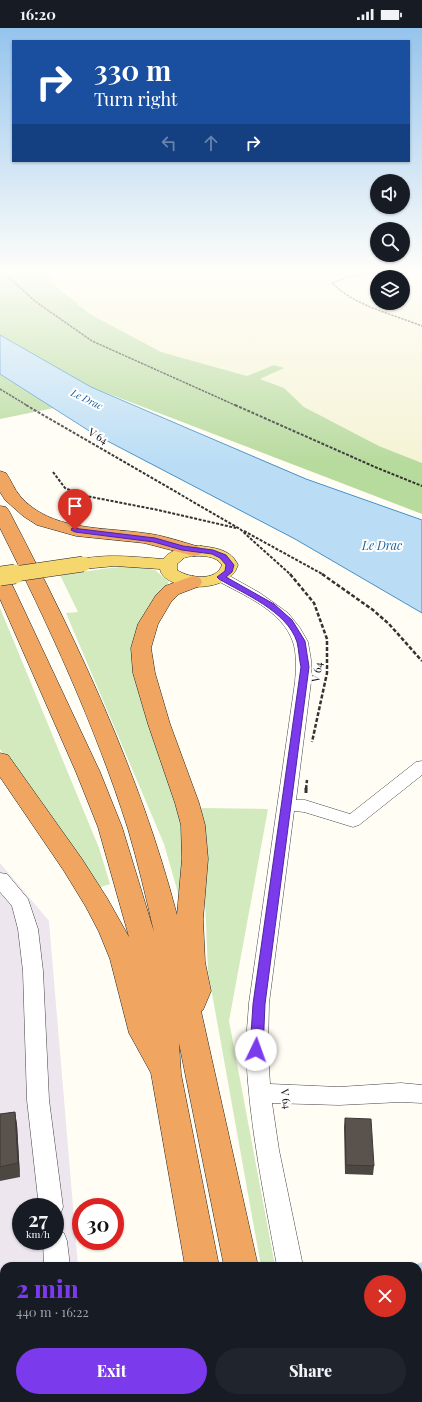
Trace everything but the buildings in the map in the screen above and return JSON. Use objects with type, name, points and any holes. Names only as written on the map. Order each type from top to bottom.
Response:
[{"type":"highway","points":[[0,476],[16,502],[25,510],[51,523],[89,532],[155,540],[194,551]]},
{"type":"highway","points":[[0,511],[46,602],[92,705],[136,815],[154,878],[188,1016],[240,1262]]},
{"type":"highway","points":[[0,577],[88,772],[110,827],[141,932],[163,1028],[166,1074],[201,1262]]},
{"type":"highway","points":[[188,1016],[197,991],[191,962],[190,919],[195,859],[193,825],[187,802],[146,680],[142,660],[142,648],[144,635],[148,624],[163,599],[172,590],[193,582]]},
{"type":"highway","points":[[0,760],[73,865],[113,932],[124,959],[144,1033],[166,1074]]},
{"type":"main road","points":[[0,577],[83,564],[115,561],[168,564],[177,555],[194,551],[213,552],[227,559],[230,568],[221,577],[208,581],[193,582],[173,575],[169,572],[168,564]]},
{"type":"street","points":[[221,577],[271,606],[289,621],[301,641],[305,667],[295,806],[259,1004],[256,1050],[260,1094],[269,1157],[289,1262]]},
{"type":"street","points":[[295,806],[353,821],[422,766]]},
{"type":"street","points":[[0,879],[21,904],[28,929],[32,972],[38,1100],[50,1198]]},
{"type":"street","points":[[260,1094],[275,1093],[341,1096],[402,1091],[422,1094]]},
{"type":"street","points":[[56,1250],[57,1262]]},
{"type":"path","points":[[84,335],[92,341],[375,467],[422,486]]},
{"type":"path","name":"V 64","points":[[0,389],[240,529],[286,569],[314,603],[327,639],[327,673],[312,745]]},
{"type":"path","points":[[53,472],[65,488],[81,495],[158,510],[240,529],[287,554],[336,584],[390,625],[410,650],[422,661]]},
{"type":"path","points":[[295,806],[308,775]]},
{"type":"shaded area","points":[[129,335],[422,335],[422,463],[379,446],[304,407],[284,388],[260,379],[283,368],[274,365],[247,376],[161,352]]},
{"type":"shaded area","points":[[0,863],[49,921],[72,1198],[72,1250],[77,1250],[78,1262],[0,1262]]},
{"type":"green space","points":[[0,335],[129,335],[161,352],[247,376],[274,365],[284,368],[260,379],[284,388],[304,407],[379,446],[422,463],[422,514],[91,387]]},
{"type":"green space","points":[[0,374],[54,408],[0,419]]},
{"type":"green space","points":[[133,566],[155,570],[169,582],[151,608],[135,645],[188,838],[185,882],[178,893],[164,844],[66,613],[78,612],[60,575]]},
{"type":"green space","points":[[0,608],[99,848],[110,884],[95,889],[0,749]]},
{"type":"green space","points":[[198,808],[268,809],[229,1021],[274,1262],[260,1262],[208,971],[204,877]]},
{"type":"water","name":"Le Drac","points":[[0,335],[91,387],[306,479],[422,520],[422,613],[295,539],[94,434],[0,374]]},
{"type":"route","points":[[75,530],[155,540],[194,551],[213,552],[223,556],[229,562],[230,568],[228,572],[221,577],[250,593],[281,614],[289,621],[301,641],[305,667],[259,1004],[256,1050]]}]
